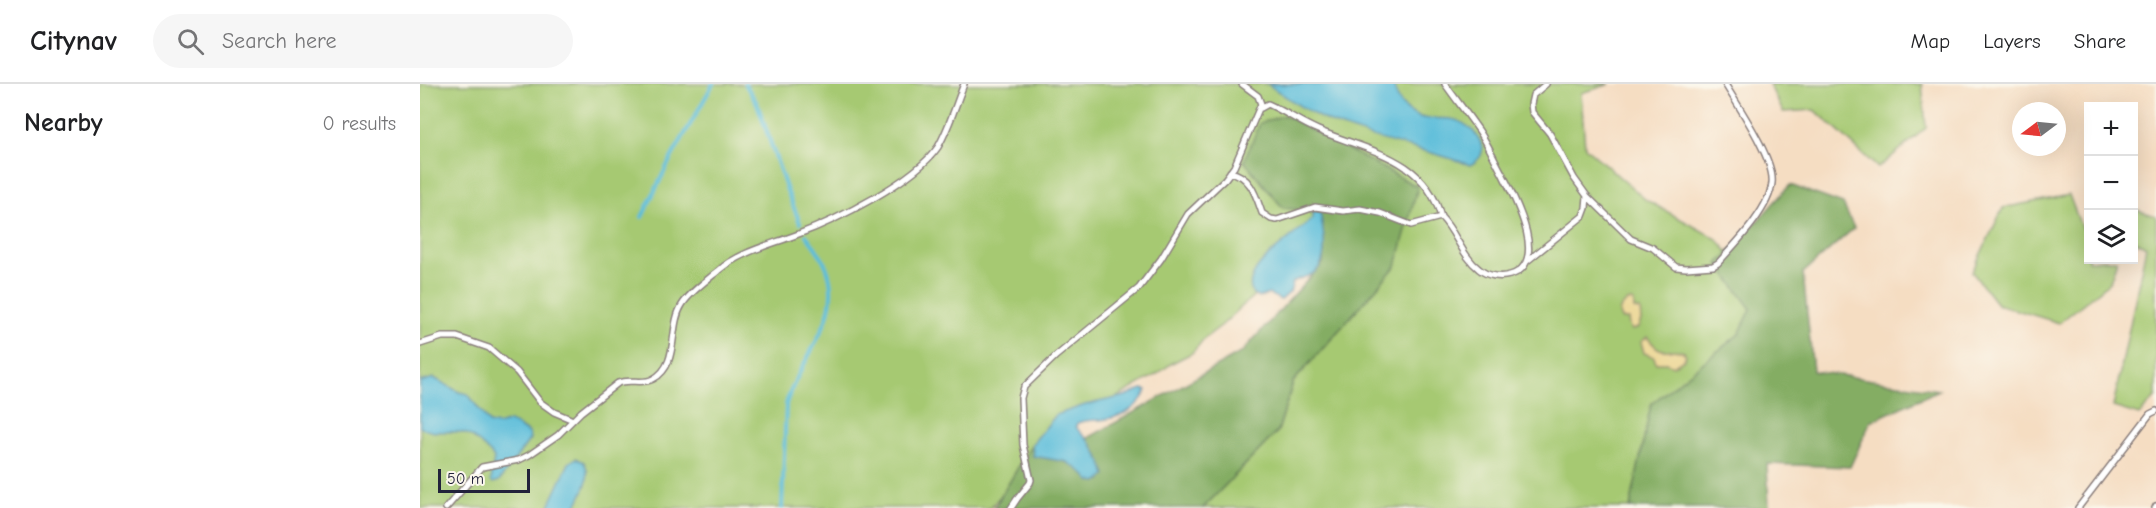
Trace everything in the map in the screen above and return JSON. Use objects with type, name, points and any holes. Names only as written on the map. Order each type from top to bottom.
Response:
[{"type":"lane","points":[[446,508],[480,470],[486,466],[519,460],[556,437],[606,390],[625,381],[646,382],[662,372],[668,361],[676,320],[682,304],[693,291],[727,263],[838,218],[919,167],[929,158],[943,137],[964,84]]},
{"type":"lane","points":[[1242,84],[1268,104],[1317,130],[1371,149],[1406,167],[1427,185],[1441,218],[1468,257],[1480,270],[1490,274],[1502,276],[1516,273],[1583,216],[1587,196]]},
{"type":"lane","points":[[1444,84],[1479,130],[1520,208],[1527,240],[1526,263]]},
{"type":"lane","points":[[1546,84],[1533,95],[1530,104],[1532,112],[1550,134],[1574,178],[1587,196],[1628,237],[1653,248],[1676,267],[1713,266],[1718,263],[1749,228],[1768,195],[1772,182],[1771,168],[1766,157],[1725,84]]},
{"type":"lane","points":[[1011,508],[1031,480],[1023,445],[1021,398],[1024,387],[1056,356],[1121,302],[1134,294],[1161,259],[1188,214],[1230,172],[1260,108],[1259,97]]},
{"type":"lane","points":[[1260,108],[1268,104]]},
{"type":"lane","points":[[1230,172],[1240,175],[1251,186],[1257,194],[1262,213],[1271,219],[1283,220],[1315,207],[1343,211],[1360,209],[1374,211],[1411,225],[1441,218]]},
{"type":"lane","points":[[420,344],[442,337],[457,337],[489,348],[517,372],[540,402],[550,410],[573,420]]},
{"type":"lane","points":[[2078,508],[2150,414],[2156,411]]},
{"type":"green space","points":[[420,84],[1610,84],[1581,93],[1585,147],[1646,200],[1717,239],[1775,306],[1651,408],[1630,508],[1203,508],[1278,431],[1293,382],[1380,284],[1304,249],[1205,338],[1192,353],[1055,433],[990,508],[420,508]]},
{"type":"green space","points":[[1769,84],[1922,84],[1926,128],[1878,168],[1815,110],[1783,112]]},
{"type":"green space","points":[[1284,115],[1418,187],[1396,266],[1293,382],[1278,431],[1203,508],[994,508],[1032,444],[1101,480],[1086,439],[1242,352],[1323,263],[1320,212],[1283,208],[1244,161],[1260,123]]},
{"type":"green space","points":[[1790,185],[1843,204],[1854,228],[1803,273],[1813,371],[1939,390],[1871,421],[1850,467],[1767,464],[1769,508],[1630,508],[1651,404],[1739,334],[1751,309],[1718,264]]},
{"type":"green space","points":[[2069,195],[2082,229],[2084,229],[2084,264],[2116,264],[2110,282],[2059,323],[1997,304],[1972,272],[2003,208]]},
{"type":"green space","points":[[2138,210],[2156,216],[2156,397],[2139,415],[2113,407],[2146,247],[2138,242]]},
{"type":"sand","points":[[1634,302],[1634,309],[1640,310],[1641,320],[1638,328],[1632,330],[1628,319],[1621,319],[1619,313],[1625,303]]},
{"type":"sand","points":[[1647,337],[1660,349],[1684,352],[1686,355],[1684,359],[1673,366],[1656,363],[1654,357],[1644,353],[1641,342]]},
{"type":"water","points":[[1267,84],[1394,84],[1400,101],[1413,114],[1420,117],[1457,120],[1465,124],[1480,140],[1481,154],[1478,160],[1470,165],[1358,133],[1314,114]]},
{"type":"water","points":[[1313,212],[1320,212],[1324,235],[1323,260],[1320,267],[1313,274],[1293,282],[1290,292],[1281,300],[1269,294],[1259,297],[1253,294],[1250,284],[1261,263],[1306,225],[1313,218]]},
{"type":"water","points":[[434,378],[459,392],[468,394],[489,423],[498,425],[510,421],[529,433],[530,439],[499,481],[493,483],[491,481],[494,458],[471,436],[458,432],[430,431],[420,427],[420,382]]},
{"type":"water","points":[[1142,389],[1147,390],[1143,397],[1122,415],[1077,423],[1077,428],[1091,444],[1105,472],[1106,476],[1097,482],[1090,481],[1082,472],[1067,462],[1033,456],[1032,444],[1056,415]]},
{"type":"water","points":[[576,458],[584,462],[587,480],[575,508],[548,508],[569,463]]},
{"type":"waterway","points":[[642,217],[669,162],[713,84]]},
{"type":"waterway","points":[[745,84],[757,103],[800,223]]},
{"type":"waterway","points":[[782,508],[786,404],[792,387],[819,337],[830,303],[831,285],[826,266],[806,235]]}]
